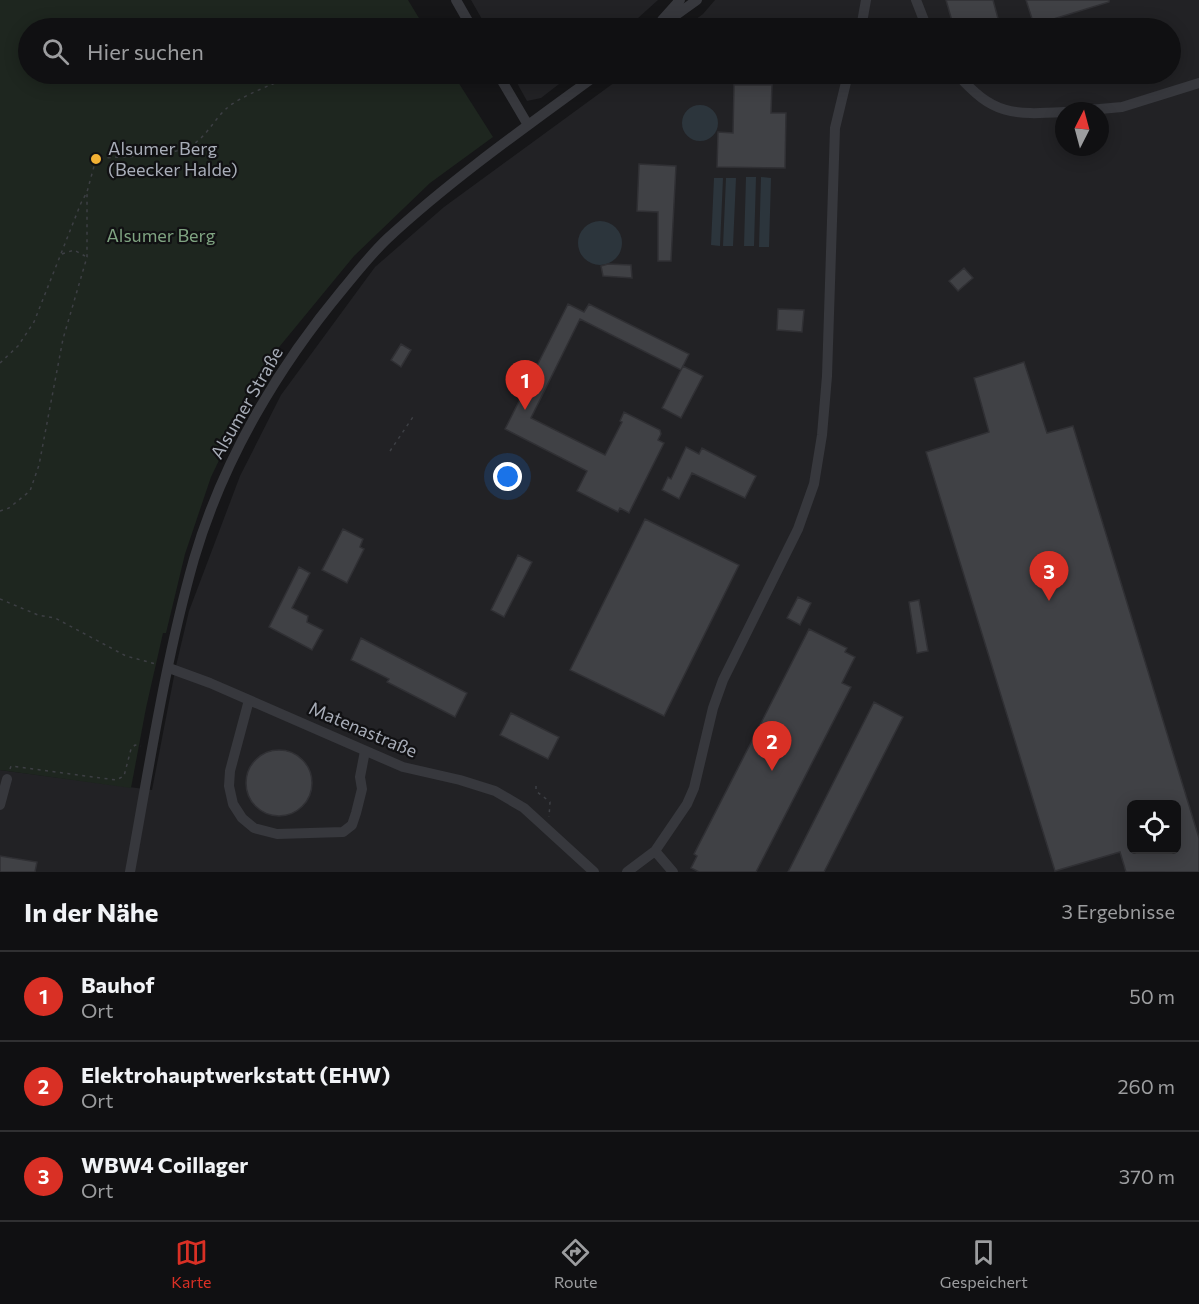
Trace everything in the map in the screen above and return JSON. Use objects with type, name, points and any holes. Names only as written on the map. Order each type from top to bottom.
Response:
[{"type":"street","points":[[456,0],[466,18]]},
{"type":"street","points":[[665,18],[680,0]]},
{"type":"street","points":[[671,18],[697,0]]},
{"type":"street","points":[[863,18],[866,0]]},
{"type":"street","points":[[916,0],[923,18]]},
{"type":"street","points":[[1109,108],[1122,107],[1199,83]]},
{"type":"street","points":[[504,84],[528,125]]},
{"type":"street","name":"Alsumer Straße","points":[[130,872],[169,668],[194,558],[224,479],[260,407],[316,321],[387,240],[444,190],[584,84]]},
{"type":"street","points":[[627,872],[655,851],[687,804],[694,788],[713,708],[723,680],[798,529],[814,484],[822,435],[827,376],[835,128],[846,84]]},
{"type":"street","points":[[967,84],[993,106],[1010,112],[1055,112]]},
{"type":"street","name":"Matenastraße","points":[[169,668],[403,767],[460,780],[495,791],[524,808],[594,872]]},
{"type":"street","points":[[249,700],[230,771],[229,786],[233,804],[242,818],[254,828],[277,834],[344,832],[352,825],[356,813],[362,789],[360,777],[365,751]]},
{"type":"street","points":[[0,805],[7,779]]},
{"type":"street","points":[[655,851],[673,872]]},
{"type":"path","points":[[0,363],[18,346],[34,322],[87,192],[96,159],[165,154],[191,146],[228,107],[272,84]]},
{"type":"path","points":[[0,512],[9,508],[30,491],[39,465],[63,339],[87,256],[87,192]]},
{"type":"path","points":[[61,254],[75,250],[87,256]]},
{"type":"path","points":[[390,451],[415,414]]},
{"type":"path","points":[[0,599],[38,615],[55,618],[126,656],[169,668]]},
{"type":"path","points":[[7,779],[11,766],[116,780],[124,776],[131,749],[135,745],[153,749]]},
{"type":"path","points":[[536,786],[536,791],[550,802],[548,830]]},
{"type":"shaded area","points":[[471,0],[658,0],[638,18],[481,18]]},
{"type":"shaded area","points":[[715,0],[1199,0],[1199,872],[0,872],[0,770],[152,790],[189,611],[240,476],[281,395],[375,267],[444,207],[612,84],[1181,84],[1181,18],[698,18]]},
{"type":"shaded area","points":[[518,84],[559,84],[541,98],[527,101]]},
{"type":"shaded area","points":[[700,105],[712,111],[718,123],[712,135],[700,141],[688,135],[682,123],[688,111]]},
{"type":"shaded area","points":[[746,177],[756,177],[754,246],[744,246]]},
{"type":"shaded area","points":[[761,177],[771,178],[769,247],[759,247]]},
{"type":"shaded area","points":[[714,178],[723,178],[720,246],[711,245]]},
{"type":"shaded area","points":[[726,178],[736,178],[733,246],[723,246]]},
{"type":"shaded area","points":[[600,221],[616,227],[622,243],[616,259],[600,265],[584,259],[578,243],[584,227]]},
{"type":"green space","name":"Alsumer Berg","points":[[0,0],[408,0],[419,18],[18,18],[18,84],[459,84],[493,137],[430,183],[354,256],[266,363],[211,477],[185,554],[166,633],[163,633],[131,788],[0,770]]},
{"type":"building","points":[[946,0],[993,0],[998,18],[951,18]]},
{"type":"building","points":[[1026,0],[1109,0],[1109,2],[1057,18],[1032,18]]},
{"type":"building","points":[[734,85],[772,85],[771,113],[786,113],[785,168],[717,167],[718,132],[733,133]]},
{"type":"building","points":[[639,164],[676,166],[671,261],[658,261],[658,212],[637,211]]},
{"type":"building","points":[[631,265],[632,278],[603,276],[601,266]]},
{"type":"building","points":[[964,268],[973,278],[958,291],[949,281]]},
{"type":"building","points":[[568,304],[584,312],[589,304],[689,354],[681,370],[580,319],[531,418],[605,455],[622,422],[620,421],[624,412],[660,430],[658,440],[664,443],[629,513],[620,508],[618,512],[577,491],[587,471],[505,429]]},
{"type":"building","points":[[778,309],[804,310],[802,332],[777,330]]},
{"type":"building","points":[[401,344],[411,350],[401,367],[391,360]]},
{"type":"building","points":[[1024,362],[1047,433],[1073,426],[1199,838],[1199,872],[1126,872],[1120,852],[1055,871],[926,452],[989,432],[974,378]]},
{"type":"building","points":[[683,366],[703,376],[681,418],[662,408]]},
{"type":"building","points":[[686,447],[699,454],[702,448],[756,476],[745,498],[692,473],[679,499],[662,490],[668,477],[671,479]]},
{"type":"building","points":[[645,519],[739,565],[664,716],[570,670]]},
{"type":"building","points":[[343,529],[363,539],[360,547],[364,549],[347,583],[322,570]]},
{"type":"building","points":[[518,555],[532,562],[504,617],[491,610]]},
{"type":"building","points":[[299,567],[310,573],[292,608],[308,616],[307,622],[323,630],[312,650],[269,627]]},
{"type":"building","points":[[798,597],[811,603],[800,625],[787,618]]},
{"type":"building","points":[[919,600],[928,651],[917,653],[909,602]]},
{"type":"building","points":[[809,629],[847,648],[845,652],[855,657],[842,683],[851,687],[756,872],[699,872],[691,868],[697,856],[694,854]]},
{"type":"building","points":[[361,638],[467,693],[455,717],[387,682],[389,679],[351,660]]},
{"type":"building","points":[[874,702],[903,717],[824,872],[788,872]]},
{"type":"building","points":[[511,713],[559,737],[548,759],[500,735]]},
{"type":"building","points":[[272,750],[286,750],[298,755],[307,764],[312,783],[310,796],[303,807],[286,816],[272,816],[260,811],[251,802],[246,790],[246,776],[251,764],[260,755]]},
{"type":"building","points":[[0,856],[37,862],[35,872],[0,872]]},
{"type":"place","name":"Alsumer Berg (Beecker Halde)","points":[[96,159]]},
{"type":"place","name":"Bauhof","points":[[525,410]]},
{"type":"place","name":"WBW4 Coillager","points":[[1049,601]]},
{"type":"place","name":"Elektrohauptwerkstatt (EHW)","points":[[772,771]]}]
